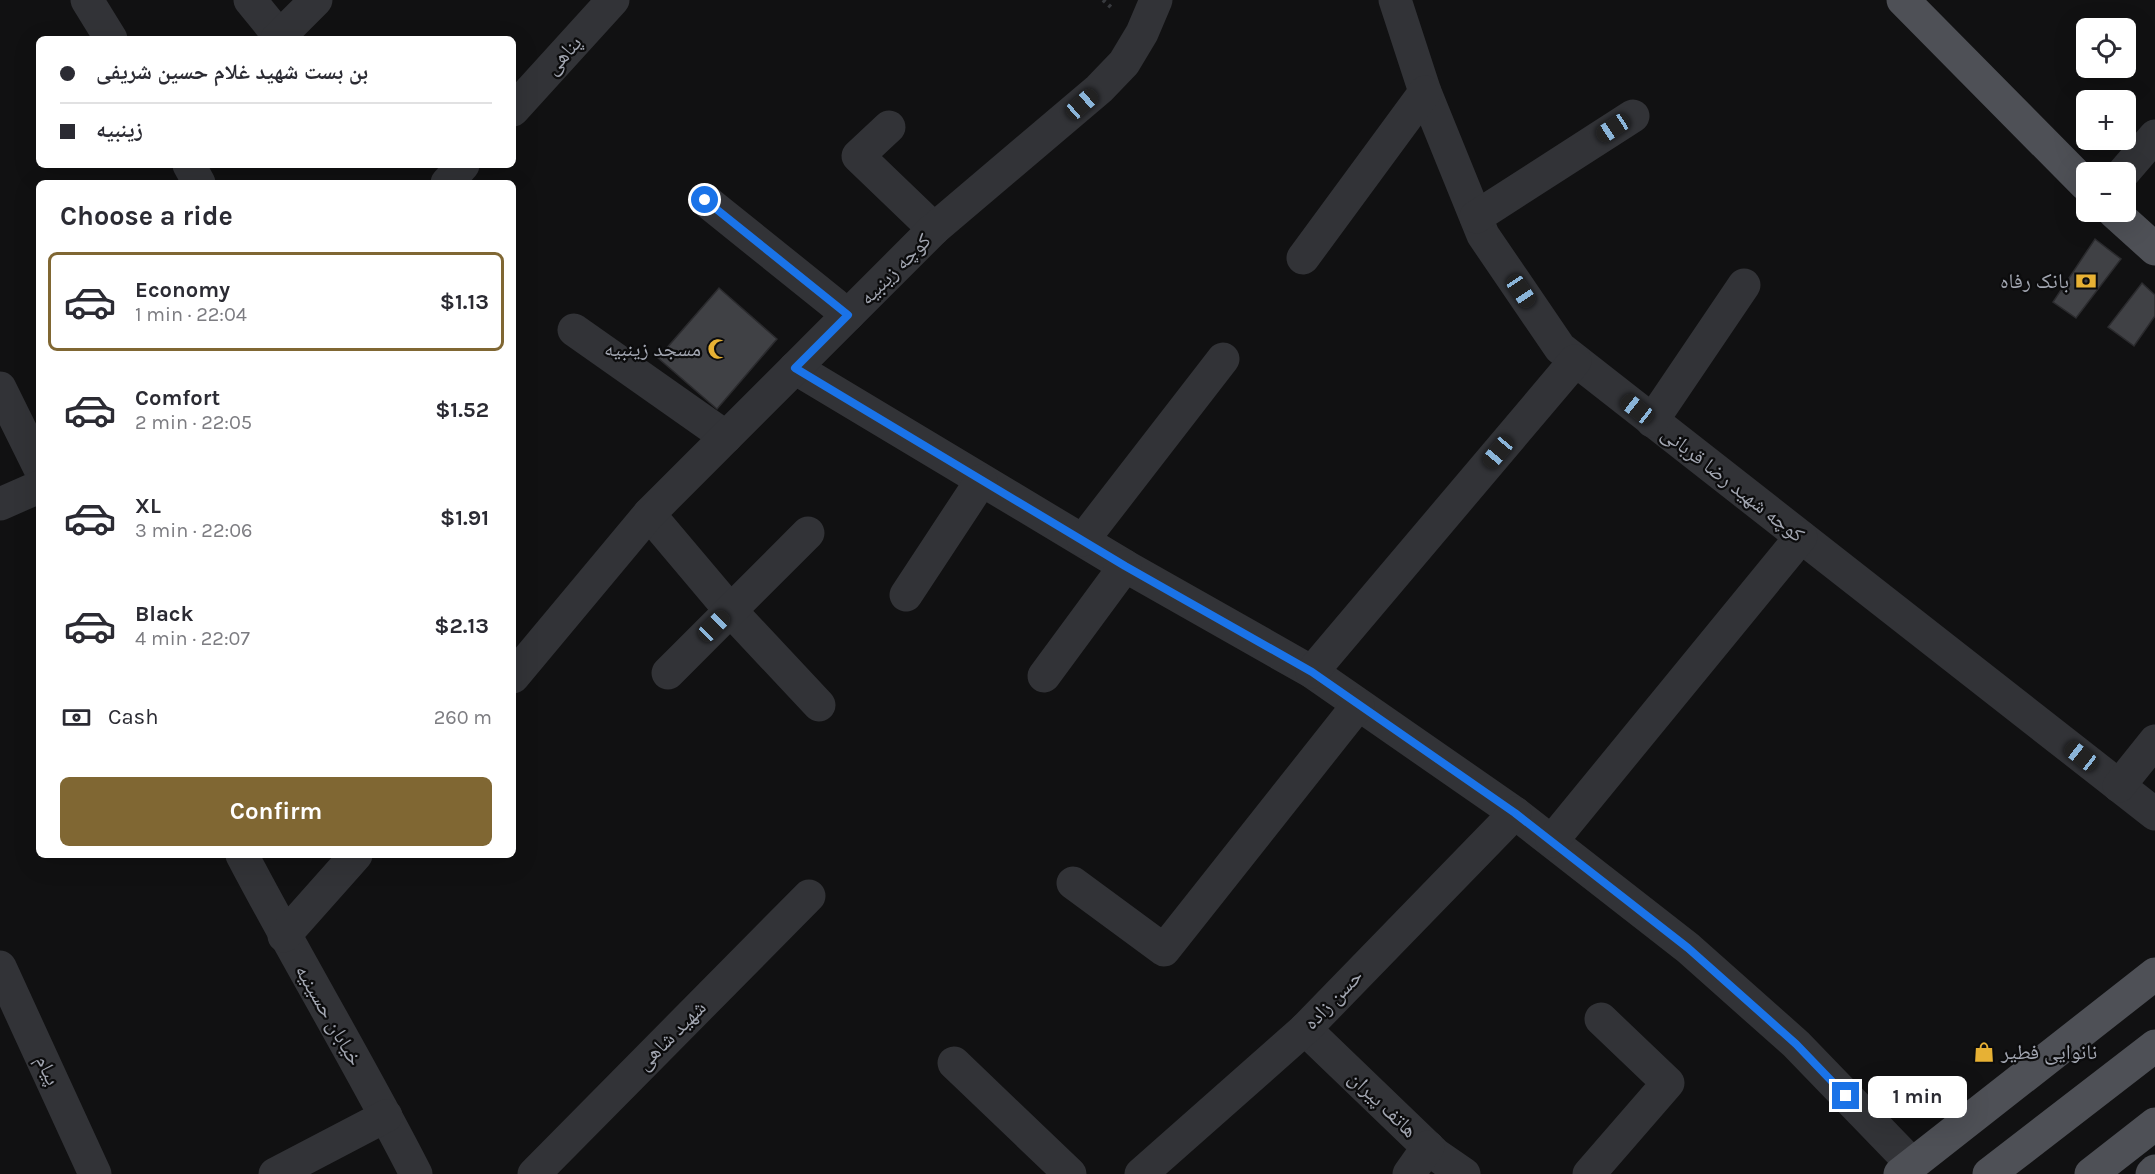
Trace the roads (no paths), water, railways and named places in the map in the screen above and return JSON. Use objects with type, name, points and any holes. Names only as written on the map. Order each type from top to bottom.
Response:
[{"type":"main road","points":[[1903,0],[2076,174]]},
{"type":"main road","points":[[2125,222],[2155,249]]},
{"type":"main road","points":[[1906,1169],[2148,991]]},
{"type":"main road","points":[[1989,1174],[2155,1046]]},
{"type":"main road","points":[[2091,1174],[2155,1124]]},
{"type":"street","points":[[87,0],[109,36]]},
{"type":"street","points":[[250,0],[277,36]]},
{"type":"street","points":[[281,36],[316,0]]},
{"type":"street","name":"پناهی","points":[[516,107],[613,0]]},
{"type":"street","name":"کوچه زینبیه","points":[[516,669],[649,514],[934,229],[1099,89],[1124,63],[1142,33],[1156,0]]},
{"type":"street","name":"کوچه شهید رضا قربانی","points":[[1395,0],[1425,92],[1483,235],[1560,348],[2155,814]]},
{"type":"street","points":[[1304,258],[1425,92]]},
{"type":"street","points":[[1476,217],[1633,116]]},
{"type":"street","points":[[889,127],[858,156],[934,229]]},
{"type":"street","points":[[2133,162],[2155,136]]},
{"type":"street","points":[[450,180],[460,168]]},
{"type":"street","points":[[705,200],[848,315]]},
{"type":"street","points":[[1652,421],[1744,285]]},
{"type":"street","points":[[574,330],[726,437]]},
{"type":"street","points":[[1083,540],[1223,359]]},
{"type":"street","points":[[1312,672],[1575,361]]},
{"type":"street","points":[[795,368],[1125,566],[1312,672],[1515,813],[1688,948],[1796,1044],[1906,1169]]},
{"type":"street","points":[[0,388],[36,461]]},
{"type":"street","points":[[906,595],[981,481]]},
{"type":"street","points":[[0,504],[36,488]]},
{"type":"street","points":[[649,514],[730,610],[819,705]]},
{"type":"street","points":[[668,673],[808,532]]},
{"type":"street","points":[[1552,841],[1801,537]]},
{"type":"street","points":[[1044,676],[1125,566]]},
{"type":"street","points":[[1073,883],[1164,950],[1358,705]]},
{"type":"street","points":[[2119,786],[2155,741]]},
{"type":"street","name":"حسن زاده","points":[[1141,1174],[1305,1029],[1515,813]]},
{"type":"street","name":"خیابان حسینیه","points":[[244,858],[284,936],[386,1116],[416,1174]]},
{"type":"street","points":[[284,936],[353,858]]},
{"type":"street","name":"شهید شاهی","points":[[534,1174],[809,896]]},
{"type":"street","name":"پیام","points":[[0,967],[96,1174]]},
{"type":"street","points":[[1589,1174],[1668,1083],[1601,1019]]},
{"type":"street","name":"هاتف پیران","points":[[1305,1029],[1435,1154],[1464,1174]]},
{"type":"street","points":[[954,1063],[1070,1174]]},
{"type":"street","points":[[275,1174],[386,1116]]},
{"type":"street","points":[[1409,1174],[1428,1147]]},
{"type":"place","name":"بانک رفاه","points":[[2086,281]]},
{"type":"place","name":"مسجد زینبیه","points":[[718,349]]},
{"type":"place","name":"نانوایی فطیر","points":[[1984,1052]]}]
